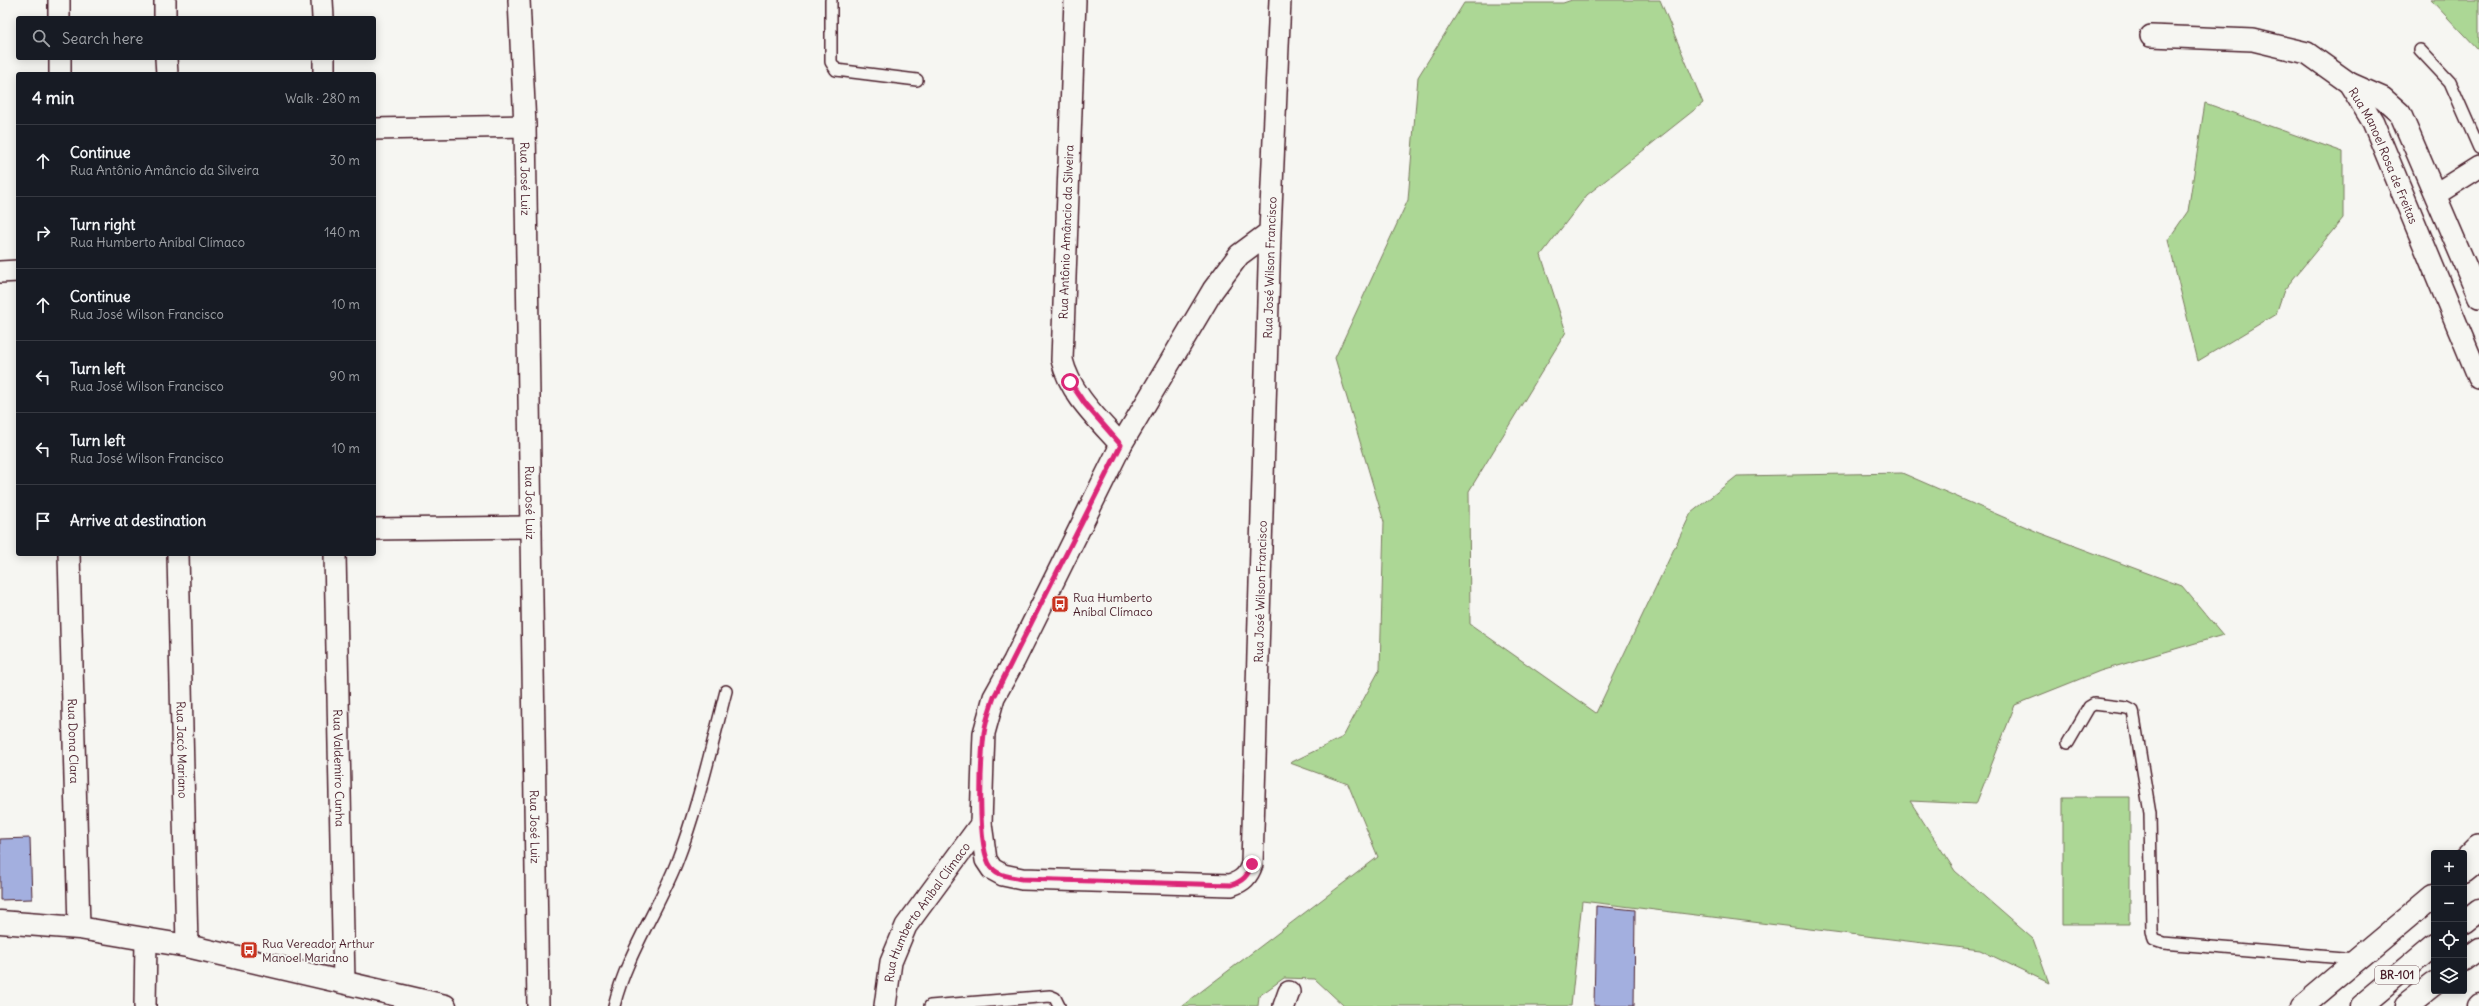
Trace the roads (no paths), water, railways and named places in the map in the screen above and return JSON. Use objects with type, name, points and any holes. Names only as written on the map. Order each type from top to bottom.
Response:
[{"type":"main road","points":[[2467,868],[2479,858]]},
{"type":"main road","points":[[2302,1006],[2431,897]]},
{"type":"main road","points":[[2465,922],[2479,912]]},
{"type":"main road","points":[[0,922],[79,928],[187,946],[445,1006]]},
{"type":"main road","name":"BR-101","points":[[2361,1006],[2431,948]]},
{"type":"main road","points":[[2466,958],[2479,948]]},
{"type":"main road","name":"BR-101","points":[[2406,1006],[2431,986]]},
{"type":"street","points":[[59,0],[59,16]]},
{"type":"street","points":[[165,0],[165,16]]},
{"type":"street","points":[[322,0],[323,16]]},
{"type":"street","name":"Rua José Luiz","points":[[519,0],[525,126],[538,1006]]},
{"type":"street","name":"Rua Antônio Amâncio da Silveira","points":[[1075,0],[1062,360],[1065,371],[1077,393],[1121,445]]},
{"type":"street","name":"Rua José Wilson Francisco","points":[[981,824],[986,860],[992,868],[1003,875],[1022,879],[1231,885],[1241,882],[1248,874],[1252,864],[1270,232],[1280,0]]},
{"type":"street","name":"Rua Manoel Rosa de Freitas","points":[[2151,36],[2253,40],[2292,49],[2307,53],[2349,83],[2373,122],[2479,378]]},
{"type":"street","points":[[60,60],[60,72]]},
{"type":"street","points":[[166,60],[167,72]]},
{"type":"street","points":[[324,60],[324,72]]},
{"type":"street","points":[[2349,83],[2383,98],[2400,114],[2436,194],[2479,297]]},
{"type":"street","points":[[376,129],[525,126]]},
{"type":"street","points":[[2436,194],[2479,167]]},
{"type":"street","points":[[981,824],[984,733],[994,697],[1121,445],[1226,270],[1239,255],[1270,232]]},
{"type":"street","points":[[2431,264],[2452,235]]},
{"type":"street","points":[[0,272],[16,271]]},
{"type":"street","points":[[376,529],[531,527]]},
{"type":"street","name":"Rua Dona Clara","points":[[69,556],[79,928]]},
{"type":"street","name":"Rua Jacó Mariano","points":[[178,556],[187,946]]},
{"type":"street","name":"Rua Valdemiro Cunha","points":[[335,556],[344,982]]},
{"type":"street","name":"Rua Humberto Aníbal Clímaco","points":[[885,1006],[891,962],[906,926],[981,824]]},
{"type":"street","points":[[2467,857],[2479,845]]},
{"type":"street","points":[[2412,913],[2431,894]]},
{"type":"street","points":[[145,1006],[146,939]]},
{"type":"lane","points":[[831,0],[831,62],[836,70],[917,80]]},
{"type":"lane","points":[[2420,50],[2450,82],[2479,148]]},
{"type":"lane","points":[[614,1006],[623,979],[676,864],[700,796],[726,691]]},
{"type":"lane","points":[[2068,743],[2089,707],[2094,704],[2127,708],[2133,711],[2150,813],[2152,931],[2154,940],[2164,943],[2356,959]]},
{"type":"lane","points":[[930,1006],[990,1004],[1050,996],[1055,998],[1059,1006]]},
{"type":"place","name":"Rua Humberto Aníbal Clímaco","points":[[1060,604]]},
{"type":"place","name":"Rua Vereador Arthur Manoel Mariano","points":[[249,950]]}]
